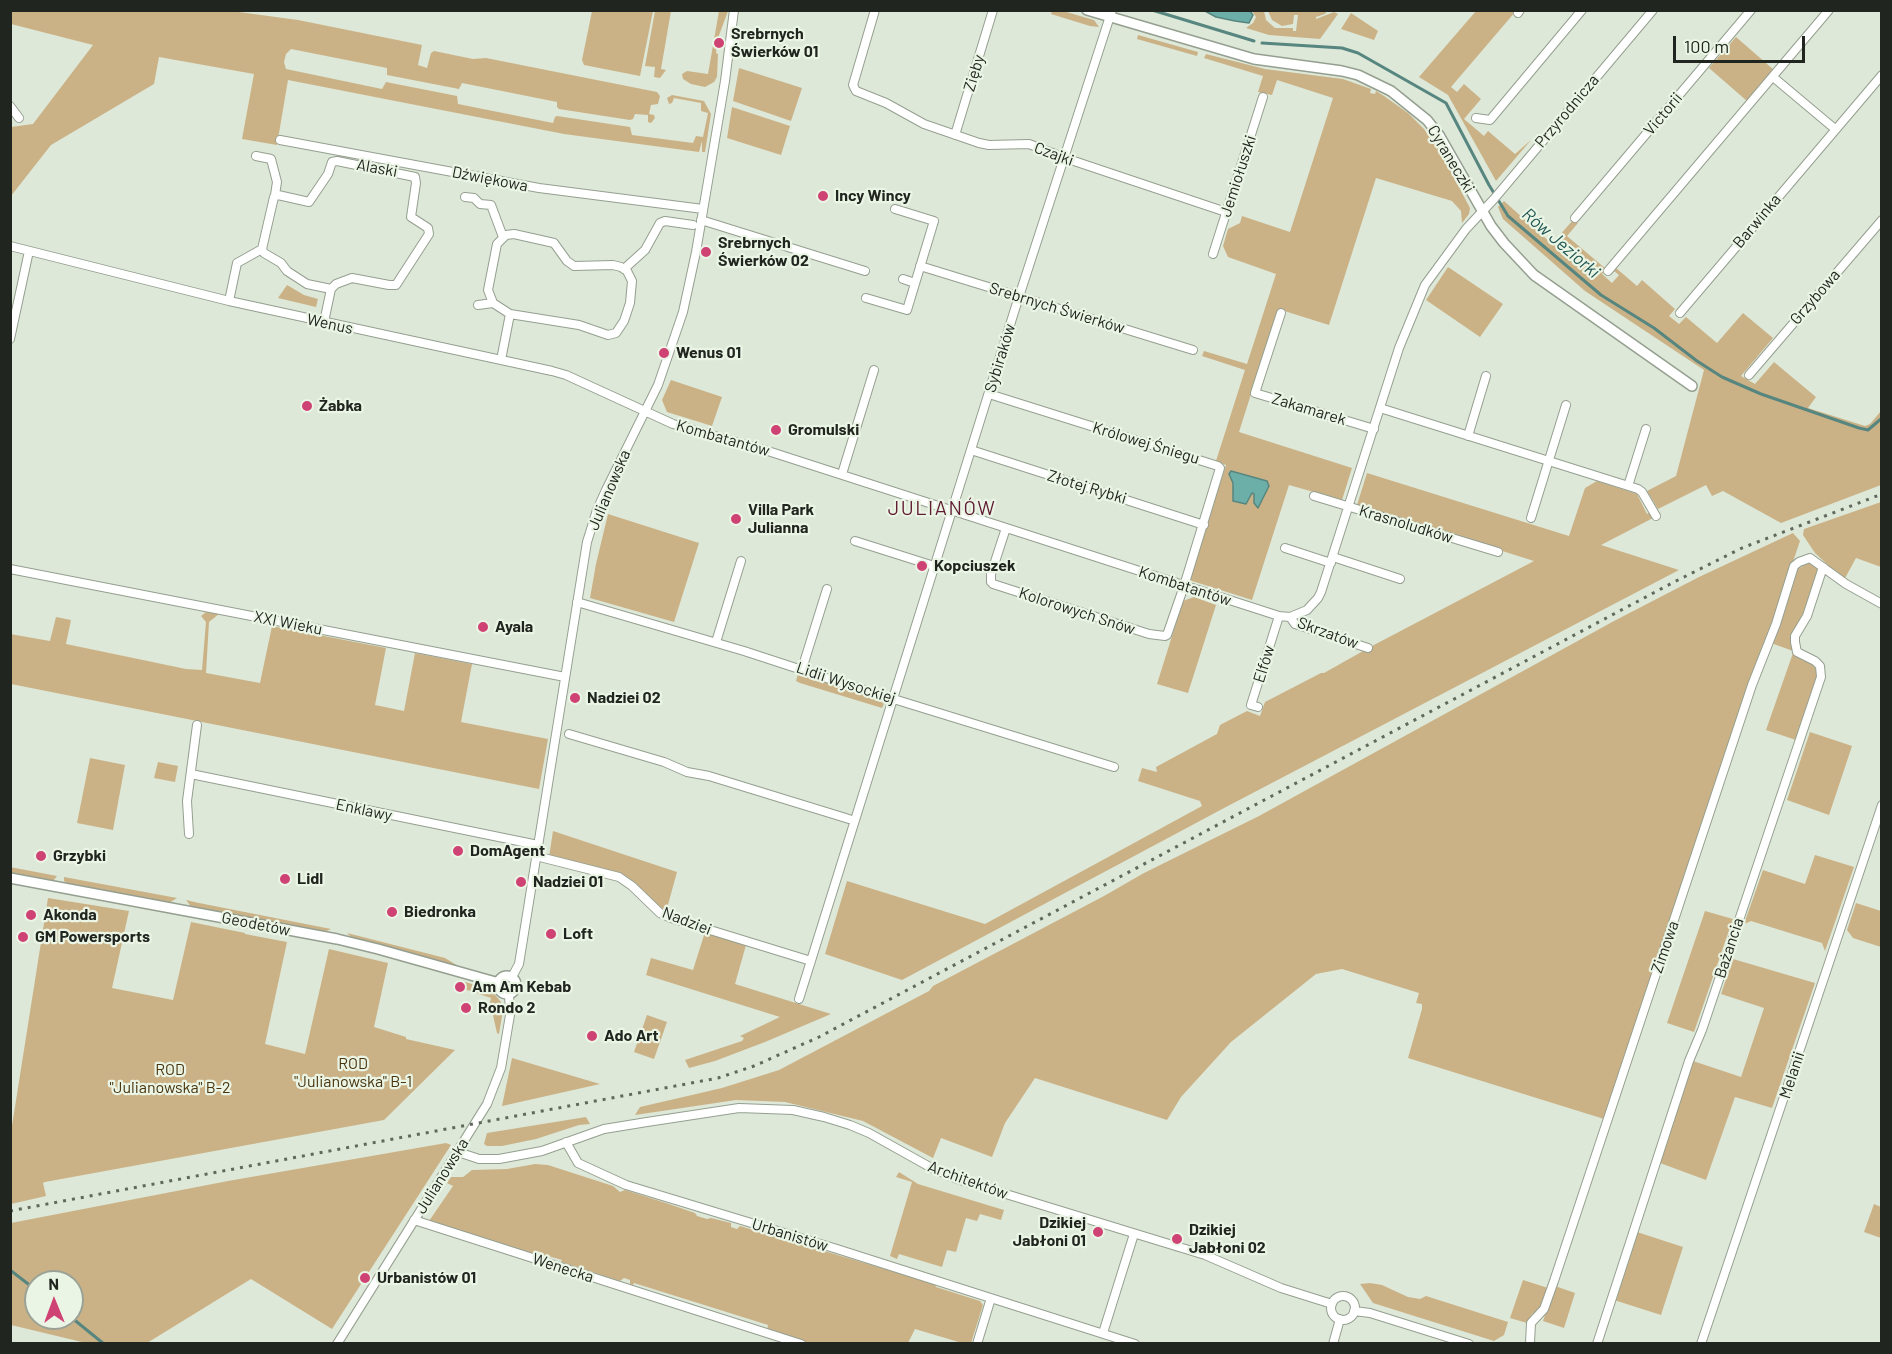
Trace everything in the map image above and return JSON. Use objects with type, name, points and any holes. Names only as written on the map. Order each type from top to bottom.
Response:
[{"type":"street","name":"Julianowska","points":[[512,977],[519,964],[587,542],[597,510],[668,360],[680,321],[690,282],[703,209],[735,10]]},
{"type":"street","name":"Czajki","points":[[875,10],[853,85],[856,91],[886,102],[911,118],[955,135],[985,144],[1029,144],[1226,212]]},
{"type":"street","name":"Zięby","points":[[955,135],[993,10]]},
{"type":"street","name":"Cyraneczki","points":[[1087,10],[1111,14],[1254,59],[1342,71],[1377,83],[1404,100],[1427,120],[1453,156],[1482,211],[1503,243],[1534,275],[1692,386]]},
{"type":"street","points":[[1476,118],[1490,120],[1582,10]]},
{"type":"street","name":"Przyrodnicza","points":[[1482,211],[1653,10]]},
{"type":"street","name":"Victorii","points":[[1575,218],[1751,10]]},
{"type":"street","points":[[1608,271],[1829,10]]},
{"type":"street","name":"Sybiraków","points":[[894,699],[1019,297],[1111,14]]},
{"type":"street","name":"Barwinka","points":[[1680,313],[1881,75]]},
{"type":"street","points":[[1773,77],[1835,129]]},
{"type":"street","name":"Jemiołuszki","points":[[1213,254],[1263,97]]},
{"type":"street","points":[[10,106],[19,118]]},
{"type":"street","name":"Dźwiękowa","points":[[280,140],[538,188],[703,209]]},
{"type":"street","points":[[256,156],[271,159],[277,182],[262,249],[264,253],[281,263],[287,271],[300,280],[331,289],[324,322]]},
{"type":"street","name":"Alaski","points":[[275,195],[309,202],[328,174],[332,162],[337,161],[415,177],[411,217],[428,228],[430,232],[396,285],[352,278],[344,280],[331,289]]},
{"type":"street","points":[[465,197],[474,198],[480,204],[490,205],[503,237]]},
{"type":"street","points":[[866,298],[907,310],[934,221],[895,208]]},
{"type":"street","points":[[1290,617],[1307,610],[1318,598],[1400,348],[1422,293],[1466,229],[1482,211]]},
{"type":"street","points":[[701,220],[865,271]]},
{"type":"street","name":"Grzybowa","points":[[1749,375],[1881,220]]},
{"type":"street","points":[[624,269],[645,250],[660,223],[665,221],[693,225]]},
{"type":"street","points":[[514,234],[554,243],[567,261],[574,266],[613,265],[624,269],[632,281],[630,303],[620,327],[612,334],[603,334],[579,325],[510,314],[493,303],[489,295],[489,282],[497,244],[503,237],[514,234]]},
{"type":"street","name":"Wenus","points":[[10,246],[229,301],[566,375],[645,412]]},
{"type":"street","points":[[229,301],[237,263],[262,249]]},
{"type":"street","points":[[10,339],[29,250]]},
{"type":"street","name":"Srebrnych Świerków","points":[[921,266],[1193,350]]},
{"type":"street","points":[[903,279],[915,283]]},
{"type":"street","points":[[478,305],[493,303]]},
{"type":"street","name":"Zakamarek","points":[[1281,313],[1255,393],[1374,429]]},
{"type":"street","points":[[501,360],[510,314]]},
{"type":"street","points":[[842,474],[874,370]]},
{"type":"street","points":[[1468,436],[1486,376]]},
{"type":"street","name":"Królowej Śniegu","points":[[989,394],[1218,466],[1220,472],[1184,586]]},
{"type":"street","points":[[1531,518],[1566,405]]},
{"type":"street","points":[[1380,408],[1628,486],[1642,492],[1656,516]]},
{"type":"street","name":"Kombatantów","points":[[645,412],[699,433],[842,474],[1184,586],[1279,616],[1290,617]]},
{"type":"street","points":[[1628,486],[1646,429]]},
{"type":"street","name":"Złotej Rybki","points":[[971,450],[1204,525]]},
{"type":"street","name":"Krasnoludków","points":[[1314,496],[1498,552]]},
{"type":"street","name":"Kolorowych Snów","points":[[1006,528],[990,577],[993,584],[999,586],[1162,637],[1167,635],[1184,586]]},
{"type":"street","points":[[855,541],[934,566]]},
{"type":"street","points":[[1285,548],[1400,579]]},
{"type":"street","name":"Zimowa","points":[[1529,1343],[1531,1323],[1544,1309],[1554,1281],[1794,566],[1810,558],[1823,567]]},
{"type":"street","points":[[716,642],[741,561]]},
{"type":"street","points":[[1823,567],[1846,584],[1881,604]]},
{"type":"street","name":"Bażancia","points":[[1596,1344],[1689,1061],[1702,1030],[1821,677],[1820,666],[1797,652],[1795,636],[1807,616],[1823,567]]},
{"type":"street","name":"XXI Wieku","points":[[10,569],[565,676]]},
{"type":"street","points":[[802,669],[827,589]]},
{"type":"street","name":"Lidii Wysockiej","points":[[577,602],[716,642],[1114,767]]},
{"type":"street","name":"Elfów","points":[[1258,707],[1251,705],[1279,616]]},
{"type":"street","name":"Skrzatów","points":[[1290,617],[1295,624],[1368,648]]},
{"type":"street","points":[[799,999],[894,699]]},
{"type":"street","points":[[189,834],[187,801],[197,725]]},
{"type":"street","points":[[569,734],[664,762],[687,772],[709,776],[849,819]]},
{"type":"street","name":"Enklawy","points":[[191,774],[538,845]]},
{"type":"street","name":"Melanii","points":[[1701,1344],[1881,805]]},
{"type":"street","name":"Nadziei","points":[[536,856],[619,877],[632,886],[660,913],[671,918],[811,961]]},
{"type":"street","name":"Geodetów","points":[[10,878],[335,939],[499,983]]},
{"type":"street","points":[[504,977],[512,977],[516,987],[513,991],[508,994],[501,991],[499,983],[504,977]]},
{"type":"street","name":"Julianowska","points":[[337,1344],[487,1104],[498,1079],[510,1015],[508,994]]},
{"type":"street","name":"Architektów","points":[[566,1142],[604,1129],[706,1112],[753,1108],[793,1110],[850,1125],[957,1179],[1205,1256],[1281,1288],[1332,1304]]},
{"type":"street","points":[[458,1152],[479,1159],[500,1159],[531,1154],[566,1142]]},
{"type":"street","name":"Urbanistów","points":[[566,1142],[578,1163],[626,1185],[1136,1344]]},
{"type":"street","name":"Wenecka","points":[[414,1220],[801,1344]]},
{"type":"street","points":[[1103,1333],[1134,1234]]},
{"type":"street","points":[[1346,1296],[1353,1302],[1354,1311],[1350,1318],[1340,1319],[1333,1315],[1332,1304],[1337,1298],[1346,1296]]},
{"type":"street","points":[[977,1344],[991,1298]]},
{"type":"street","points":[[1354,1311],[1370,1313],[1469,1344]]},
{"type":"street","points":[[1333,1344],[1340,1319]]},
{"type":"green space","points":[[11,10],[224,10],[298,20],[422,45],[418,65],[427,68],[431,53],[434,51],[473,59],[486,58],[657,92],[660,96],[658,104],[651,105],[649,114],[654,115],[655,118],[651,123],[648,122],[648,115],[635,114],[630,120],[559,109],[557,102],[462,83],[459,89],[387,75],[387,68],[291,49],[286,54],[284,62],[286,69],[382,89],[386,82],[457,96],[458,104],[553,123],[557,116],[630,127],[632,135],[693,143],[696,136],[703,137],[708,113],[701,111],[701,103],[674,98],[669,104],[667,98],[672,95],[704,101],[711,114],[705,152],[702,152],[702,141],[699,152],[564,134],[288,80],[277,145],[242,139],[254,74],[159,57],[154,84],[51,145],[11,196],[11,127],[33,124],[93,45],[11,24]]},
{"type":"green space","points":[[592,11],[653,11],[640,76],[584,65],[582,60]]},
{"type":"green space","points":[[655,11],[671,11],[661,69],[666,70],[660,78],[654,77],[655,67],[645,66]]},
{"type":"green space","points":[[719,11],[728,11],[718,38],[717,77],[714,82],[705,87],[691,84],[683,79],[682,74],[687,71],[708,74]]},
{"type":"green space","points":[[1052,11],[1063,11],[1094,20],[1099,27],[1051,14]]},
{"type":"green space","points":[[1252,11],[1264,11],[1266,20],[1275,28],[1293,28],[1293,31],[1296,31],[1298,15],[1294,15],[1293,24],[1282,26],[1272,20],[1268,11],[1327,11],[1316,19],[1334,12],[1338,14],[1320,39],[1269,35],[1246,28],[1253,23],[1256,17]]},
{"type":"green space","points":[[1476,11],[1516,11],[1451,87],[1457,92],[1464,84],[1481,99],[1464,119],[1484,136],[1488,131],[1515,154],[1531,140],[1496,181],[1448,95],[1419,77]]},
{"type":"green space","points":[[1351,13],[1378,31],[1374,40],[1341,29]]},
{"type":"green space","points":[[1138,35],[1198,52],[1197,56],[1137,39]]},
{"type":"green space","points":[[1736,37],[1774,70],[1747,101],[1709,68]]},
{"type":"green space","points":[[1206,54],[1265,69],[1343,79],[1371,89],[1370,93],[1375,94],[1376,91],[1408,113],[1424,129],[1441,153],[1470,208],[1469,214],[1462,223],[1461,211],[1452,201],[1376,178],[1329,325],[1278,309],[1239,432],[1352,468],[1342,500],[1289,485],[1252,600],[1189,580],[1226,465],[1216,461],[1245,370],[1202,356],[1204,351],[1247,364],[1276,274],[1228,257],[1223,246],[1228,229],[1240,223],[1242,216],[1290,232],[1333,98],[1277,80],[1272,95],[1258,92],[1263,76],[1204,58]]},
{"type":"green space","points":[[739,68],[802,88],[791,121],[733,101]]},
{"type":"green space","points":[[732,107],[790,126],[781,155],[727,138]]},
{"type":"green space","points":[[1504,201],[1552,244],[1573,220],[1578,223],[1567,236],[1606,269],[1602,274],[1612,283],[1619,275],[1614,271],[1616,268],[1637,286],[1642,280],[1675,309],[1669,316],[1679,324],[1686,317],[1717,343],[1743,313],[1773,338],[1741,376],[1755,384],[1774,362],[1816,397],[1808,408],[1865,426],[1870,424],[1881,411],[1881,485],[1781,523],[1723,491],[1712,496],[1706,485],[1658,509],[1647,491],[1676,476],[1704,370],[1585,291],[1503,219],[1498,207]]},
{"type":"green space","points":[[1448,267],[1503,304],[1480,337],[1426,300]]},
{"type":"green space","points":[[287,285],[304,295],[318,299],[316,307],[278,298]]},
{"type":"green space","points":[[671,380],[722,397],[712,426],[667,412],[662,400]]},
{"type":"green space","points":[[1367,473],[1569,536],[1585,488],[1597,481],[1637,494],[1647,514],[1650,512],[1653,518],[1601,545],[1679,570],[902,980],[825,954],[847,881],[985,924],[1202,806],[1200,801],[1138,781],[1142,768],[1157,772],[1156,767],[1217,734],[1220,725],[1247,711],[1260,716],[1265,702],[1534,561],[1357,505]]},
{"type":"green space","points":[[1881,502],[1881,567],[1856,558],[1844,580],[1815,553],[1803,535],[1804,529]]},
{"type":"green space","points":[[608,514],[699,543],[674,622],[590,598]]},
{"type":"green space","points":[[1793,533],[1800,541],[1604,1119],[1408,1058],[1422,1009],[1422,1004],[1416,1003],[1419,993],[1342,969],[1316,974],[1231,1042],[1181,1097],[1167,1120],[1035,1078],[1005,1123],[992,1157],[941,1138],[933,1158],[863,1121],[785,1102],[736,1100],[635,1115],[640,1107],[722,1088],[779,1070],[1144,873],[1259,816],[1614,621],[1699,577]]},
{"type":"green space","points":[[1808,562],[1817,568],[1817,571],[1793,651],[1771,643],[1797,570]]},
{"type":"green space","points":[[1194,597],[1216,605],[1188,693],[1157,684],[1183,601]]},
{"type":"green space","points":[[206,612],[219,614],[209,622],[206,673],[260,683],[272,626],[386,648],[375,705],[404,711],[415,653],[472,664],[461,722],[548,739],[539,789],[11,684],[10,634],[50,641],[56,617],[71,620],[66,644],[186,669],[202,670],[206,622],[201,616]]},
{"type":"green space","points":[[1793,653],[1812,662],[1817,676],[1796,740],[1766,730]]},
{"type":"green space","points":[[798,674],[878,699],[884,704],[882,708],[800,683],[796,681]]},
{"type":"green space","points":[[1810,732],[1852,746],[1829,815],[1787,800]]},
{"type":"green space","points":[[90,758],[125,765],[113,830],[77,823]]},
{"type":"green space","points":[[158,762],[178,766],[175,782],[154,778]]},
{"type":"green space","points":[[553,831],[677,872],[666,912],[623,874],[549,857]]},
{"type":"green space","points":[[1815,855],[1854,867],[1825,951],[1822,943],[1751,921],[1744,924],[1763,870],[1805,884]]},
{"type":"green space","points":[[10,867],[57,876],[54,880],[49,881],[11,874]]},
{"type":"green space","points":[[64,877],[177,898],[169,903],[69,885],[64,881]]},
{"type":"green space","points":[[48,898],[129,911],[112,988],[173,1000],[191,922],[287,942],[265,1044],[305,1054],[329,949],[388,963],[374,1027],[406,1037],[406,1039],[455,1050],[384,1120],[45,1182],[43,1183],[46,1196],[11,1204],[11,1132]]},
{"type":"green space","points":[[186,900],[331,929],[324,932],[192,908]]},
{"type":"green space","points":[[1856,903],[1881,911],[1881,947],[1853,938],[1847,930]]},
{"type":"green space","points":[[1705,911],[1733,919],[1694,1032],[1667,1023]]},
{"type":"green space","points":[[705,932],[746,945],[735,984],[831,1014],[765,1042],[689,1068],[685,1060],[742,1041],[744,1038],[740,1036],[780,1017],[646,975],[651,958],[693,970]]},
{"type":"green space","points":[[347,933],[445,958],[460,967],[352,938]]},
{"type":"green space","points":[[1733,959],[1815,983],[1772,1108],[1735,1097],[1706,1180],[1660,1163],[1693,1061],[1741,1077],[1764,1008],[1721,994]]},
{"type":"green space","points":[[459,980],[491,990],[501,1002],[503,1008],[497,1011],[498,1013],[503,1010],[499,1034],[490,1002],[491,998],[455,986]]},
{"type":"green space","points":[[647,1015],[667,1022],[654,1059],[634,1052]]},
{"type":"green space","points":[[512,1058],[600,1084],[502,1106]]},
{"type":"green space","points":[[586,1117],[590,1124],[579,1125],[536,1139],[502,1146],[484,1144],[487,1133]]},
{"type":"green space","points":[[446,1143],[451,1145],[332,1329],[251,1279],[147,1343],[86,1343],[32,1330],[84,1330],[84,1270],[24,1270],[24,1328],[11,1325],[11,1223],[228,1181]]},
{"type":"green space","points":[[535,1164],[548,1165],[613,1186],[620,1192],[625,1190],[666,1203],[695,1213],[697,1216],[731,1223],[731,1227],[737,1229],[740,1226],[935,1284],[936,1287],[980,1301],[983,1305],[971,1343],[962,1343],[915,1329],[908,1343],[809,1343],[767,1331],[768,1325],[634,1283],[630,1284],[630,1280],[624,1278],[620,1281],[561,1262],[562,1260],[541,1256],[542,1253],[537,1251],[535,1254],[429,1221],[453,1186],[447,1183],[451,1177],[463,1177],[472,1170],[507,1169]]},
{"type":"green space","points":[[899,1172],[918,1184],[1004,1210],[1001,1220],[980,1214],[977,1221],[966,1218],[956,1252],[947,1250],[942,1267],[899,1254],[897,1259],[890,1256],[912,1182],[896,1177]]},
{"type":"green space","points":[[1874,1204],[1881,1207],[1881,1238],[1864,1232]]},
{"type":"green space","points":[[1637,1232],[1683,1247],[1661,1315],[1614,1300]]},
{"type":"green space","points":[[1523,1280],[1548,1288],[1540,1310],[1532,1314],[1527,1323],[1510,1318]]},
{"type":"green space","points":[[1360,1284],[1382,1285],[1408,1297],[1420,1299],[1426,1296],[1508,1322],[1504,1335],[1494,1341],[1373,1303]]},
{"type":"green space","points":[[1555,1286],[1575,1293],[1564,1328],[1543,1321]]},
{"type":"water","points":[[1205,11],[1250,11],[1253,15],[1249,23],[1216,17]]},
{"type":"water","points":[[1231,471],[1267,481],[1269,486],[1258,508],[1254,503],[1252,493],[1246,504],[1233,501],[1233,483],[1229,474]]},
{"type":"waterway","name":"Rów Jeziorki","points":[[1152,10],[1254,41]]},
{"type":"waterway","name":"Rów Jeziorki","points":[[1262,43],[1342,48],[1358,53],[1446,103],[1508,216],[1601,295],[1654,328],[1722,377],[1761,394],[1859,428],[1868,430],[1882,418]]},
{"type":"waterway","points":[[10,1270],[24,1281]]},
{"type":"waterway","points":[[84,1328],[104,1344]]},
{"type":"railway","points":[[10,1211],[718,1078],[754,1066],[819,1037],[1674,582],[1742,548],[1882,494]]},
{"type":"place","name":"Srebrnych Świerków 01","points":[[719,43]]},
{"type":"place","name":"Incy Wincy","points":[[823,196]]},
{"type":"place","name":"Srebrnych Świerków 02","points":[[706,252]]},
{"type":"place","name":"Wenus 01","points":[[664,353]]},
{"type":"place","name":"Żabka","points":[[307,406]]},
{"type":"place","name":"Gromulski","points":[[776,430]]},
{"type":"place","name":"Villa Park Julianna","points":[[736,519]]},
{"type":"place","name":"Kopciuszek","points":[[922,566]]},
{"type":"place","name":"Ayala","points":[[483,627]]},
{"type":"place","name":"Nadziei 02","points":[[575,698]]},
{"type":"place","name":"DomAgent","points":[[458,851]]},
{"type":"place","name":"Grzybki","points":[[41,856]]},
{"type":"place","name":"Lidl","points":[[285,879]]},
{"type":"place","name":"Nadziei 01","points":[[521,882]]},
{"type":"place","name":"Biedronka","points":[[392,912]]},
{"type":"place","name":"Akonda","points":[[31,915]]},
{"type":"place","name":"Loft","points":[[551,934]]},
{"type":"place","name":"GM Powersports","points":[[23,937]]},
{"type":"place","name":"Am Am Kebab","points":[[460,987]]},
{"type":"place","name":"Rondo 2","points":[[466,1008]]},
{"type":"place","name":"Ado Art","points":[[592,1036]]},
{"type":"place","name":"Dzikiej Jabłoni 01","points":[[1098,1232]]},
{"type":"place","name":"Dzikiej Jabłoni 02","points":[[1177,1239]]},
{"type":"place","name":"Urbanistów 01","points":[[365,1278]]},
{"type":"district","name":"JULIANÓW","points":[[942,508]]},
{"type":"park label","name":"ROD \"Julianowska\" B-1","points":[[353,1073]]},
{"type":"park label","name":"ROD \"Julianowska\" B-2","points":[[170,1079]]}]
